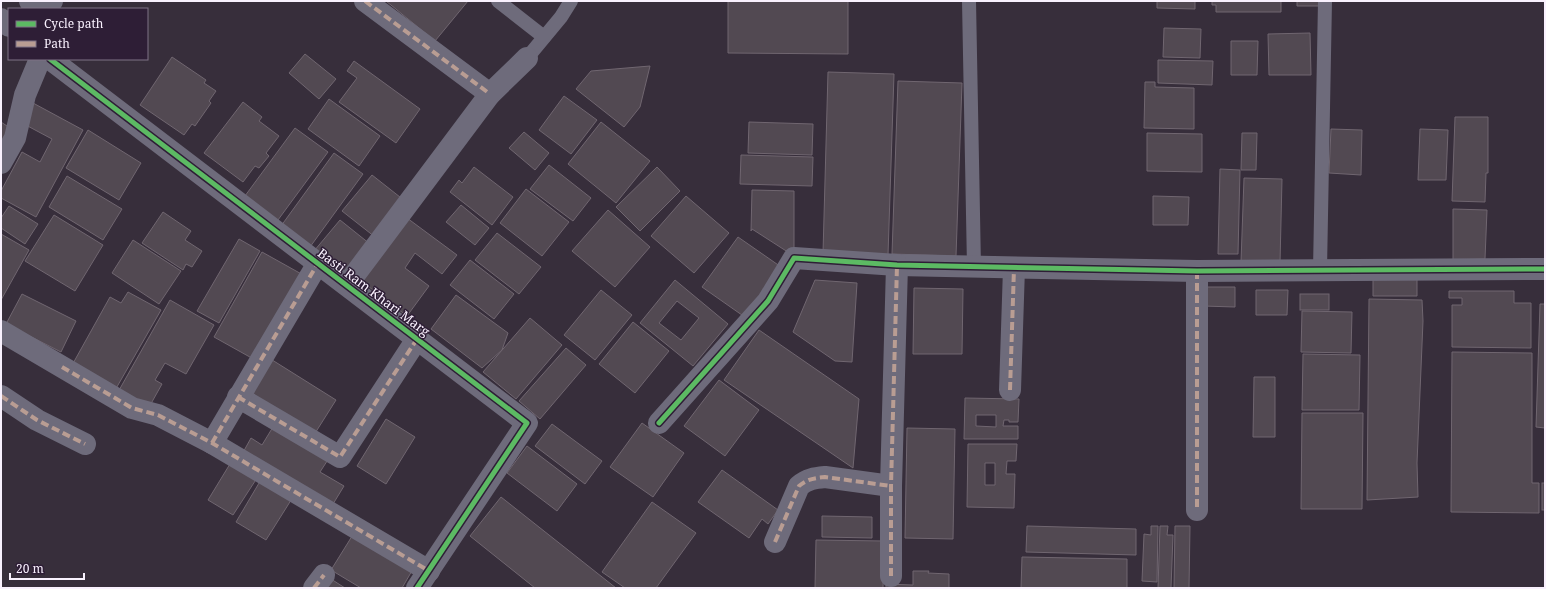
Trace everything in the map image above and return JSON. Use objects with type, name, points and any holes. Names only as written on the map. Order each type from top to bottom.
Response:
[{"type":"street","points":[[30,1],[43,6],[52,1]]},
{"type":"street","points":[[365,1],[490,94]]},
{"type":"street","points":[[347,285],[490,94],[527,58]]},
{"type":"street","points":[[1,163],[15,138],[25,95],[40,60]]},
{"type":"street","name":"Basti Ram Khari Marg","points":[[51,60],[527,423],[423,579]]},
{"type":"street","points":[[659,423],[768,301],[794,258],[897,265],[1197,271],[1545,270]]},
{"type":"street","points":[[212,443],[318,263]]},
{"type":"street","points":[[891,576],[891,486],[897,265]]},
{"type":"street","points":[[1010,390],[1014,268]]},
{"type":"street","points":[[1197,271],[1197,510]]},
{"type":"street","points":[[1,331],[132,408],[158,414],[212,443],[423,579]]},
{"type":"street","points":[[238,397],[340,457],[417,339]]},
{"type":"street","points":[[1,396],[37,420],[85,444]]},
{"type":"street","points":[[775,542],[799,486],[805,481],[826,477],[891,486]]},
{"type":"lane","points":[[498,1],[544,37]]},
{"type":"lane","points":[[527,58],[571,1]]},
{"type":"lane","points":[[969,1],[974,267]]},
{"type":"lane","points":[[1320,270],[1325,1]]},
{"type":"building","points":[[386,1],[468,1],[435,41]]},
{"type":"building","points":[[728,1],[848,1],[848,54],[728,53]]},
{"type":"building","points":[[1157,1],[1195,1],[1195,9],[1157,8]]},
{"type":"building","points":[[1212,1],[1281,1],[1281,12],[1216,12],[1216,5],[1212,5]]},
{"type":"building","points":[[1297,1],[1321,1],[1320,6],[1297,6]]},
{"type":"building","points":[[1164,28],[1201,29],[1200,58],[1163,57]]},
{"type":"building","points":[[1310,33],[1311,75],[1269,75],[1268,34]]},
{"type":"building","points":[[1231,41],[1258,41],[1257,75],[1231,75]]},
{"type":"building","points":[[305,54],[336,79],[319,99],[289,73]]},
{"type":"building","points":[[172,57],[206,80],[204,83],[216,91],[209,101],[211,103],[195,126],[192,124],[184,135],[140,105]]},
{"type":"building","points":[[1158,60],[1213,61],[1212,85],[1158,83]]},
{"type":"building","points":[[354,61],[420,109],[396,143],[339,102],[357,78],[347,71]]},
{"type":"building","points":[[650,66],[640,107],[624,127],[576,89],[591,71]]},
{"type":"building","points":[[828,72],[894,74],[888,255],[823,253]]},
{"type":"building","points":[[898,81],[962,83],[956,256],[892,254]]},
{"type":"building","points":[[1145,82],[1155,82],[1155,87],[1194,88],[1194,129],[1144,128]]},
{"type":"building","points":[[564,96],[597,120],[571,154],[539,130]]},
{"type":"building","points":[[329,99],[380,136],[359,166],[308,129]]},
{"type":"building","points":[[243,102],[262,117],[259,121],[279,136],[266,153],[269,156],[259,168],[255,166],[243,182],[204,153]]},
{"type":"building","points":[[33,103],[83,130],[36,217],[1,198],[1,191],[22,152],[40,162],[52,139],[22,123]]},
{"type":"building","points":[[1455,117],[1488,117],[1488,173],[1486,173],[1485,202],[1452,201]]},
{"type":"building","points":[[1,122],[13,130],[1,149]]},
{"type":"building","points":[[601,122],[650,161],[616,203],[568,164]]},
{"type":"building","points":[[749,122],[813,124],[812,155],[748,153]]},
{"type":"building","points":[[295,128],[328,152],[275,224],[242,200]]},
{"type":"building","points":[[1331,129],[1362,130],[1361,175],[1329,173]]},
{"type":"building","points":[[1420,129],[1448,130],[1446,180],[1418,180]]},
{"type":"building","points":[[88,130],[141,163],[119,200],[66,168]]},
{"type":"building","points":[[524,132],[549,153],[535,170],[509,148]]},
{"type":"building","points":[[1147,133],[1202,134],[1202,172],[1147,171]]},
{"type":"building","points":[[1242,133],[1257,133],[1256,170],[1241,170]]},
{"type":"building","points":[[334,153],[363,174],[310,247],[281,226]]},
{"type":"building","points":[[741,155],[813,157],[812,186],[740,184]]},
{"type":"building","points":[[549,165],[591,198],[573,221],[530,189]]},
{"type":"building","points":[[474,167],[513,197],[492,225],[450,192],[459,180],[462,183]]},
{"type":"building","points":[[657,167],[680,191],[640,231],[616,207]]},
{"type":"building","points":[[1220,169],[1240,170],[1238,254],[1218,254]]},
{"type":"building","points":[[372,175],[405,201],[375,237],[342,211]]},
{"type":"building","points":[[67,176],[122,209],[103,240],[49,207]]},
{"type":"building","points":[[1244,178],[1282,179],[1280,263],[1241,262]]},
{"type":"building","points":[[526,189],[569,222],[542,256],[500,223]]},
{"type":"building","points":[[752,190],[794,191],[794,256],[752,229],[751,231]]},
{"type":"building","points":[[686,196],[729,233],[694,273],[651,236]]},
{"type":"building","points":[[1153,196],[1189,197],[1188,225],[1153,225]]},
{"type":"building","points":[[461,205],[489,228],[475,245],[446,222]]},
{"type":"building","points":[[9,206],[38,224],[25,244],[1,228],[1,218]]},
{"type":"building","points":[[1453,209],[1487,210],[1485,259],[1453,260]]},
{"type":"building","points":[[608,210],[650,247],[615,287],[572,251]]},
{"type":"building","points":[[163,212],[191,231],[185,240],[202,251],[192,267],[186,264],[183,270],[142,243]]},
{"type":"building","points":[[54,215],[103,245],[75,291],[25,261]]},
{"type":"building","points":[[407,218],[457,255],[442,274],[415,253],[405,268],[429,286],[407,316],[360,280]]},
{"type":"building","points":[[340,220],[370,244],[344,275],[314,251]]},
{"type":"building","points":[[497,233],[541,267],[519,294],[475,260]]},
{"type":"building","points":[[1,234],[29,250],[1,300]]},
{"type":"building","points":[[738,237],[784,269],[749,320],[702,287]]},
{"type":"building","points":[[239,239],[260,251],[219,323],[197,311]]},
{"type":"building","points":[[133,240],[181,271],[159,304],[112,273]]},
{"type":"building","points":[[262,252],[305,276],[257,361],[214,337]]},
{"type":"building","points":[[470,260],[514,294],[494,319],[450,285]]},
{"type":"building","points":[[1373,277],[1417,278],[1417,296],[1373,296]]},
{"type":"building","points":[[675,280],[728,324],[693,366],[640,323]],"holes":[[[677,301],[699,318],[681,340],[659,323]]]},
{"type":"building","points":[[815,280],[857,283],[852,362],[835,361],[793,332]]},
{"type":"building","points":[[1203,287],[1235,287],[1235,307],[1203,306]]},
{"type":"building","points":[[914,288],[963,289],[962,354],[913,354]]},
{"type":"building","points":[[601,290],[632,315],[595,360],[564,335]]},
{"type":"building","points":[[1256,290],[1288,290],[1287,315],[1256,315]]},
{"type":"building","points":[[1449,291],[1514,291],[1514,303],[1531,303],[1531,348],[1452,347],[1452,305],[1462,305],[1462,298],[1449,298]]},
{"type":"building","points":[[128,292],[161,310],[114,392],[71,367],[110,297],[121,303]]},
{"type":"building","points":[[22,294],[76,321],[61,352],[6,324]]},
{"type":"building","points":[[1300,294],[1329,294],[1329,310],[1300,310]]},
{"type":"building","points":[[456,295],[508,333],[502,350],[482,368],[431,329]]},
{"type":"building","points":[[1369,299],[1422,300],[1423,321],[1417,463],[1418,497],[1367,500]]},
{"type":"building","points":[[170,300],[214,325],[186,374],[165,363],[155,380],[162,384],[148,409],[118,392]]},
{"type":"building","points":[[1540,304],[1545,304],[1545,428],[1536,427]]},
{"type":"building","points":[[1302,311],[1352,312],[1351,353],[1301,352]]},
{"type":"building","points":[[530,318],[562,345],[516,399],[483,372]]},
{"type":"building","points":[[633,322],[669,351],[635,393],[599,364]]},
{"type":"building","points":[[759,330],[859,399],[853,468],[724,380]]},
{"type":"building","points":[[566,348],[586,365],[540,419],[519,401]]},
{"type":"building","points":[[1452,352],[1532,353],[1532,483],[1539,483],[1539,513],[1451,512]]},
{"type":"building","points":[[1303,354],[1360,355],[1359,410],[1302,410]]},
{"type":"building","points":[[269,358],[336,400],[312,438],[245,396]]},
{"type":"building","points":[[1254,377],[1275,377],[1275,437],[1253,437]]},
{"type":"building","points":[[719,380],[759,410],[725,456],[684,426]]},
{"type":"building","points":[[965,398],[1019,399],[1018,422],[1009,422],[1009,420],[1004,420],[1003,426],[1018,426],[1018,439],[964,439]],"holes":[[[976,415],[996,415],[996,427],[976,426]]]},
{"type":"building","points":[[1302,413],[1363,413],[1362,509],[1301,509]]},
{"type":"building","points":[[386,419],[415,437],[386,484],[357,466]]},
{"type":"building","points":[[276,422],[331,455],[320,472],[344,486],[330,509],[241,456],[251,438],[262,445]]},
{"type":"building","points":[[642,423],[684,453],[653,497],[610,467]]},
{"type":"building","points":[[552,424],[602,461],[585,484],[535,446]]},
{"type":"building","points":[[907,428],[955,429],[953,539],[905,538]]},
{"type":"building","points":[[968,444],[1017,444],[1016,461],[1007,461],[1006,474],[1015,474],[1014,508],[967,507]],"holes":[[[985,463],[995,463],[995,485],[985,485]]]},
{"type":"building","points":[[527,446],[577,484],[557,511],[507,473]]},
{"type":"building","points":[[233,459],[259,475],[233,515],[208,500]]},
{"type":"building","points":[[722,470],[778,510],[768,524],[762,519],[749,538],[698,502]]},
{"type":"building","points":[[262,478],[293,497],[266,540],[236,522]]},
{"type":"building","points":[[1542,483],[1545,483],[1545,510],[1542,510]]},
{"type":"building","points":[[501,497],[616,588],[535,588],[470,536]]},
{"type":"building","points":[[652,502],[696,533],[656,588],[625,588],[602,572]]},
{"type":"building","points":[[822,516],[872,517],[872,538],[822,537]]},
{"type":"building","points":[[1027,526],[1136,529],[1136,555],[1026,552]]},
{"type":"building","points":[[1151,526],[1158,526],[1157,582],[1142,581],[1144,534],[1151,535]]},
{"type":"building","points":[[1160,526],[1168,526],[1167,535],[1173,535],[1171,588],[1158,588]]},
{"type":"building","points":[[1175,526],[1190,526],[1189,588],[1174,588]]},
{"type":"building","points":[[354,533],[413,569],[402,588],[361,588],[331,570]]},
{"type":"building","points":[[816,540],[884,541],[883,588],[815,588]]},
{"type":"building","points":[[1022,557],[1127,559],[1127,588],[1021,588]]},
{"type":"building","points":[[913,571],[929,571],[928,573],[949,574],[949,588],[886,588],[886,584],[913,585]]},
{"type":"building","points":[[331,579],[345,588],[326,588]]},
{"type":"marked path","points":[[365,1],[490,94]]},
{"type":"marked path","points":[[212,443],[318,263]]},
{"type":"marked path","points":[[891,576],[891,486],[897,265]]},
{"type":"marked path","points":[[1010,390],[1014,268]]},
{"type":"marked path","points":[[1197,271],[1197,510]]},
{"type":"marked path","points":[[238,397],[340,457],[417,339]]},
{"type":"marked path","points":[[62,367],[132,408],[158,415],[212,443],[429,571]]},
{"type":"marked path","points":[[1,396],[37,420],[85,444]]},
{"type":"marked path","points":[[775,542],[799,486],[808,480],[825,477],[891,486]]},
{"type":"marked path","points":[[314,588],[324,575]]},
{"type":"cycle path","points":[[51,60],[527,423],[417,588]]},
{"type":"cycle path","points":[[659,423],[768,301],[794,258],[897,265],[1197,271],[1545,269]]}]
